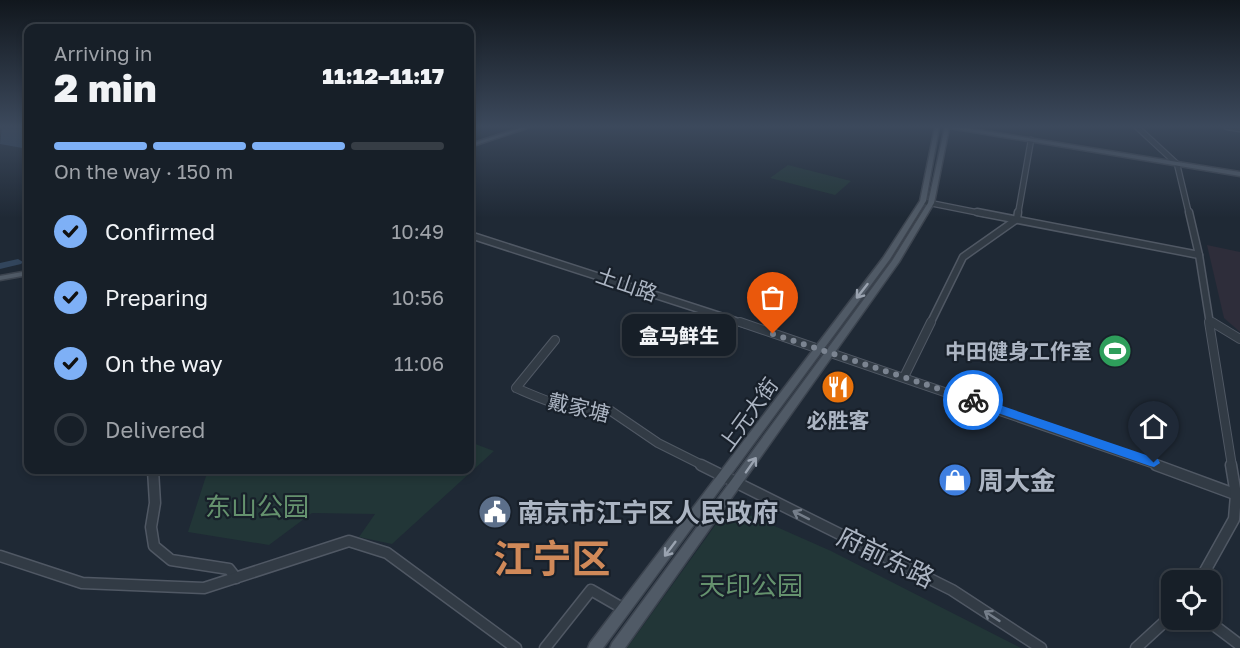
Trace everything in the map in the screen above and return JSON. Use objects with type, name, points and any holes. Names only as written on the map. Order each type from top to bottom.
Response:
[{"type":"main road","name":"上元大街","points":[[595,648],[725,477],[927,202],[933,157]]},
{"type":"main road","name":"上元大街","points":[[618,648],[895,262],[927,202],[940,157]]},
{"type":"main road","points":[[1139,157],[1240,173]]},
{"type":"main road","points":[[1141,157],[1175,163]]},
{"type":"main road","points":[[0,276],[24,273]]},
{"type":"street","points":[[904,377],[963,257],[1017,219],[1028,157]]},
{"type":"street","points":[[1169,157],[1175,163],[1199,255],[1238,495],[1234,519],[1207,570]]},
{"type":"street","points":[[927,202],[1199,255]]},
{"type":"street","name":"土山路","points":[[474,236],[553,258],[1134,455],[1238,495]]},
{"type":"street","points":[[1209,321],[1240,339]]},
{"type":"street","name":"戴家塘","points":[[555,340],[516,388],[564,408],[589,411],[608,409],[658,443],[725,477]]},
{"type":"street","points":[[153,474],[155,503],[151,527],[154,546],[171,560],[229,569],[236,578]]},
{"type":"street","name":"府前东路","points":[[725,477],[952,590],[1041,648]]},
{"type":"street","points":[[0,556],[82,583],[204,588],[349,541],[387,553],[516,648]]},
{"type":"street","points":[[545,648],[591,590],[624,609]]},
{"type":"street","points":[[1136,648],[1161,625]]},
{"type":"street","points":[[1220,630],[1240,645]]},
{"type":"shaded area","points":[[1207,245],[1240,252],[1240,332],[1224,318]]},
{"type":"green space","points":[[788,165],[851,181],[835,195],[770,178]]},
{"type":"green space","name":"东山公园","points":[[474,444],[494,451],[474,469]]},
{"type":"green space","name":"东山公园","points":[[207,474],[469,474],[392,544],[359,537],[375,514],[312,513],[269,545],[188,532]]},
{"type":"green space","name":"天印公园","points":[[729,506],[831,551],[1021,648],[627,648]]},
{"type":"waterway","points":[[0,266],[18,262]]},
{"type":"way so far","points":[[773,334],[973,400]]},
{"type":"place","name":"盒马鲜生","points":[[773,334]]},
{"type":"place","name":"中田健身工作室","points":[[1115,351]]},
{"type":"place","name":"必胜客","points":[[838,387]]},
{"type":"place","name":"周大金","points":[[955,480]]},
{"type":"place","name":"南京市江宁区人民政府","points":[[495,512]]},
{"type":"district","name":"江宁区","points":[[552,558]]},
{"type":"route","points":[[973,400],[1154,463]]}]
